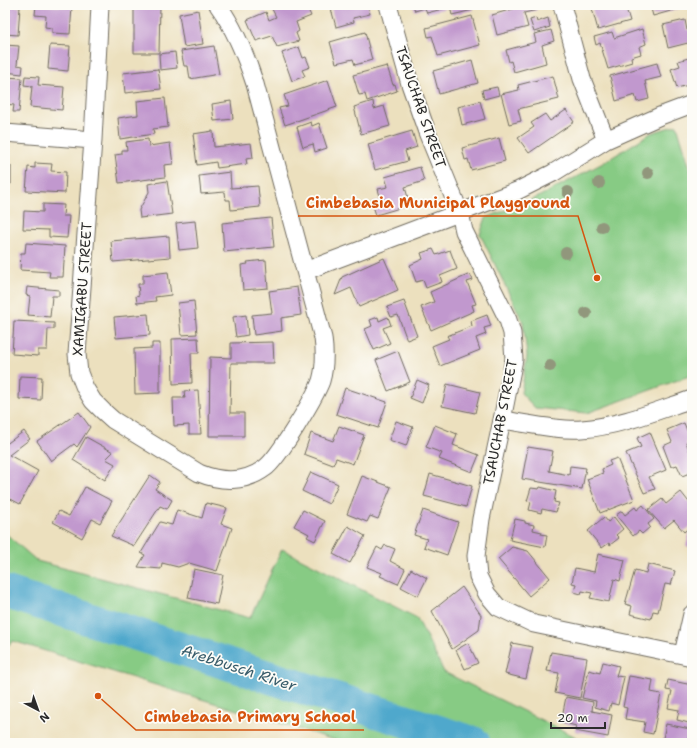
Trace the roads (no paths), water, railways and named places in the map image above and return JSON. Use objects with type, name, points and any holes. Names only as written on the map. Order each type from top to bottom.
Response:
[{"type":"street","name":"XAMIGABU STREET","points":[[100,5],[93,140],[77,354],[79,373],[85,388],[93,401],[113,420],[199,473],[215,478],[235,480],[248,477],[266,468],[283,446],[321,381],[324,369],[325,353],[323,338],[248,61],[218,5]]},
{"type":"street","name":"TSAUCHAB STREET","points":[[388,5],[410,84],[431,144],[460,213],[464,231],[508,320],[512,333],[514,358],[481,519],[476,556],[478,576],[487,594],[498,607],[534,624],[687,655]]},
{"type":"street","points":[[562,5],[582,79],[606,140]]},
{"type":"street","points":[[305,271],[460,213],[536,182],[569,164],[606,140],[660,116],[692,104]]},
{"type":"street","points":[[5,133],[93,140]]},
{"type":"street","points":[[502,420],[560,428],[581,429],[620,423],[692,399]]},
{"type":"street","points":[[687,655],[692,614]]},
{"type":"waterway","name":"Arebbusch River","points":[[5,592],[474,743]]},
{"type":"place","name":"Cimbebasia Municipal Playground","points":[[597,278]]},
{"type":"place","name":"Cimbebasia Primary School","points":[[98,696]]}]
